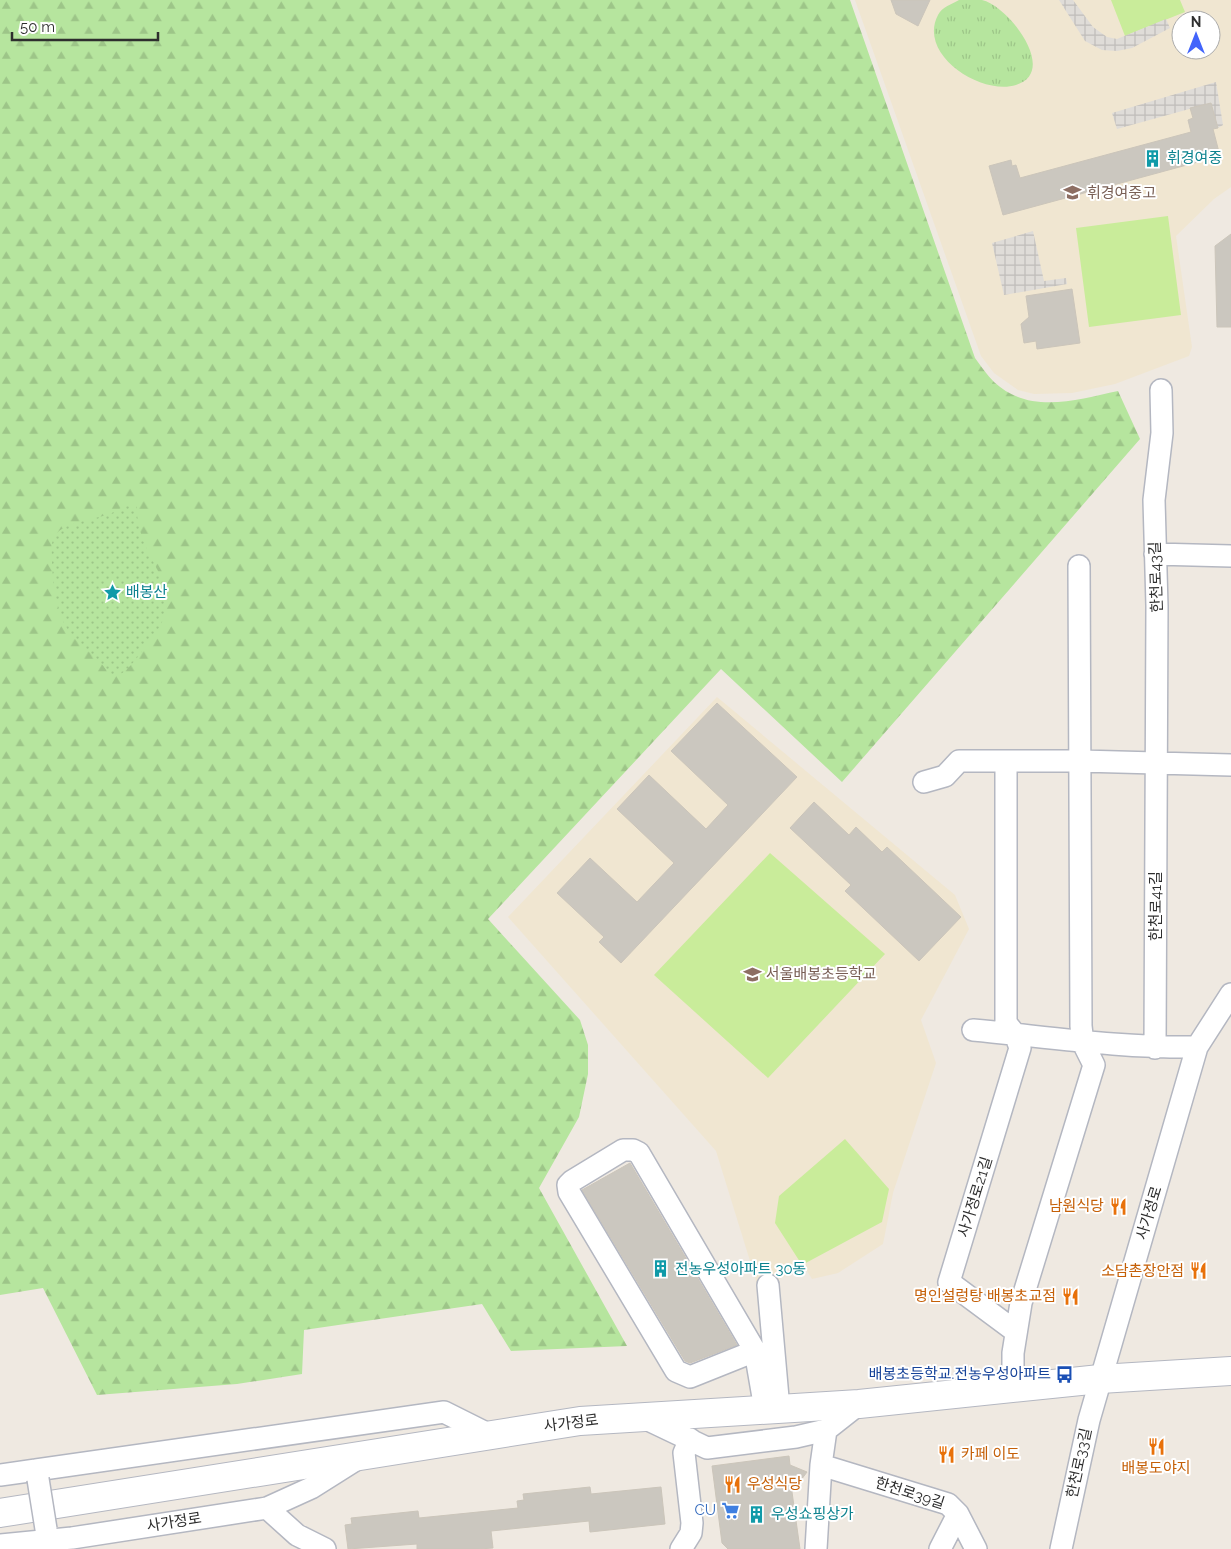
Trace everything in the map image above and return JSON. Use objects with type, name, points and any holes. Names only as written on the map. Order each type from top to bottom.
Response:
[{"type":"main road","name":"사가정로","points":[[0,1513],[488,1434],[580,1421],[859,1404],[1100,1378],[1231,1371]]},
{"type":"street","name":"한천로43길","points":[[1156,764],[1158,606],[1154,500],[1162,433],[1161,390]]},
{"type":"street","points":[[1155,554],[1231,556]]},
{"type":"street","points":[[1013,1386],[1013,1353],[1021,1303],[1094,1065],[1083,1043],[1079,566]]},
{"type":"street","points":[[924,782],[945,776],[959,761],[1081,761],[1231,766]]},
{"type":"street","points":[[1006,761],[1006,1023],[1015,1034]]},
{"type":"street","name":"한천로41길","points":[[1155,1048],[1156,764]]},
{"type":"street","points":[[973,1030],[1083,1043],[1155,1048],[1197,1047],[1231,994]]},
{"type":"street","name":"사가정로21길","points":[[1015,1034],[1020,1048],[949,1282],[1016,1331]]},
{"type":"street","name":"사가정로","points":[[1100,1378],[1197,1047]]},
{"type":"street","points":[[755,1350],[690,1377],[676,1371],[569,1192],[568,1185],[572,1180],[623,1150],[639,1152],[755,1350],[772,1409]]},
{"type":"street","points":[[768,1285],[772,1409]]},
{"type":"street","name":"한천로33길","points":[[1060,1549],[1088,1420],[1100,1378]]},
{"type":"street","points":[[640,1416],[707,1448],[796,1438],[826,1430],[859,1404]]},
{"type":"street","points":[[0,1475],[37,1475],[444,1412],[488,1434]]},
{"type":"street","points":[[816,1549],[821,1465],[826,1430]]},
{"type":"street","points":[[681,1549],[691,1533],[692,1523],[684,1453],[690,1439]]},
{"type":"street","name":"사가정로","points":[[0,1545],[72,1538],[267,1508],[311,1488],[365,1454]]},
{"type":"street","name":"한천로39길","points":[[821,1465],[948,1504],[958,1514],[976,1549]]},
{"type":"street","points":[[37,1475],[49,1539]]},
{"type":"street","points":[[267,1508],[296,1542],[325,1549]]},
{"type":"street","points":[[940,1549],[958,1514]]},
{"type":"shaded area","name":"휘경여중고","points":[[855,0],[1231,0],[1231,187],[1214,199],[1176,236],[1192,347],[1189,356],[1115,384],[1072,393],[1034,394],[1018,390],[994,373],[981,356]]},
{"type":"shaded area","points":[[1059,0],[1073,0],[1093,27],[1107,37],[1117,39],[1166,19],[1170,28],[1132,48],[1117,51],[1102,50],[1085,41]]},
{"type":"shaded area","points":[[1216,82],[1223,125],[1218,128],[1211,103],[1117,129],[1112,113]]},
{"type":"shaded area","points":[[1033,231],[1044,281],[1066,278],[1067,284],[1004,295],[992,243]]},
{"type":"shaded area","name":"서울배봉초등학교","points":[[717,697],[955,895],[969,929],[921,1020],[936,1063],[893,1193],[883,1244],[838,1273],[812,1279],[804,1266],[759,1290],[716,1151],[508,917]]},
{"type":"green space","points":[[0,0],[850,0],[975,358],[994,382],[1008,392],[1023,399],[1038,402],[1070,401],[1118,391],[1140,439],[842,782],[721,669],[488,919],[580,1020],[588,1045],[588,1074],[579,1117],[539,1188],[627,1346],[511,1351],[482,1304],[304,1330],[302,1374],[237,1384],[97,1395],[43,1288],[0,1295]]},
{"type":"green space","points":[[959,0],[982,0],[993,5],[1016,26],[1031,54],[1033,67],[1028,78],[1016,85],[1002,87],[987,84],[971,78],[956,69],[944,58],[937,44],[934,30],[940,12]]},
{"type":"green space","points":[[1111,0],[1180,0],[1184,10],[1171,10],[1171,18],[1125,36]]},
{"type":"green space","points":[[1168,216],[1181,315],[1089,327],[1076,228]]},
{"type":"green space","points":[[126,504],[137,506],[139,526],[145,544],[160,575],[165,590],[166,606],[161,624],[147,645],[130,666],[118,676],[109,674],[98,660],[77,641],[65,625],[55,595],[52,546],[54,538],[59,531],[75,523],[111,513]]},
{"type":"green space","points":[[770,853],[885,954],[768,1078],[654,975]]},
{"type":"green space","points":[[845,1139],[889,1189],[882,1222],[802,1265],[775,1223],[779,1196]]},
{"type":"building","points":[[891,0],[930,0],[918,26],[896,14]]},
{"type":"building","name":"휘경여중","points":[[1211,103],[1218,128],[1213,129],[1220,156],[1003,215],[989,166],[1011,160],[1012,166],[1016,165],[1020,178],[1191,132],[1188,120],[1193,118],[1190,108]]},
{"type":"building","points":[[1231,234],[1231,327],[1217,327],[1215,246]]},
{"type":"building","points":[[1072,289],[1080,343],[1037,349],[1036,341],[1024,343],[1021,324],[1029,317],[1026,296]]},
{"type":"building","points":[[717,703],[797,777],[621,963],[599,942],[604,937],[557,893],[590,858],[637,902],[674,863],[617,809],[649,775],[706,829],[728,805],[671,751]]},
{"type":"building","points":[[814,802],[849,835],[856,827],[882,852],[887,847],[961,917],[919,961],[845,891],[851,885],[790,828]]},
{"type":"building","name":"전농우성아파트 30동","points":[[630,1163],[737,1345],[690,1363],[685,1361],[582,1190]]},
{"type":"building","name":"우성쇼핑상가","points":[[789,1456],[790,1465],[807,1472],[792,1492],[800,1549],[728,1549],[722,1543],[712,1466]]},
{"type":"building","points":[[590,1487],[591,1494],[661,1487],[665,1524],[590,1532],[589,1521],[491,1531],[493,1548],[417,1549],[417,1544],[348,1549],[345,1525],[352,1524],[351,1518],[418,1511],[419,1518],[518,1508],[517,1501],[524,1500],[523,1494]]},
{"type":"place","name":"휘경여중","points":[[1153,158]]},
{"type":"place","name":"휘경여중고","points":[[1073,193]]},
{"type":"place","name":"배봉산","points":[[112,592]]},
{"type":"place","name":"서울배봉초등학교","points":[[752,974]]},
{"type":"place","name":"남원식당","points":[[1118,1206]]},
{"type":"place","name":"전농우성아파트 30동","points":[[661,1269]]},
{"type":"place","name":"소담촌장안점","points":[[1198,1271]]},
{"type":"place","name":"명인설렁탕 배봉초교점","points":[[1070,1296]]},
{"type":"place","name":"배봉초등학교.전농우성아파트","points":[[1065,1374]]},
{"type":"place","name":"배봉도야지","points":[[1156,1447]]},
{"type":"place","name":"카페 이도","points":[[947,1454]]},
{"type":"place","name":"우성식당","points":[[733,1484]]},
{"type":"place","name":"CU","points":[[730,1510]]},
{"type":"place","name":"우성쇼핑상가","points":[[757,1514]]}]
